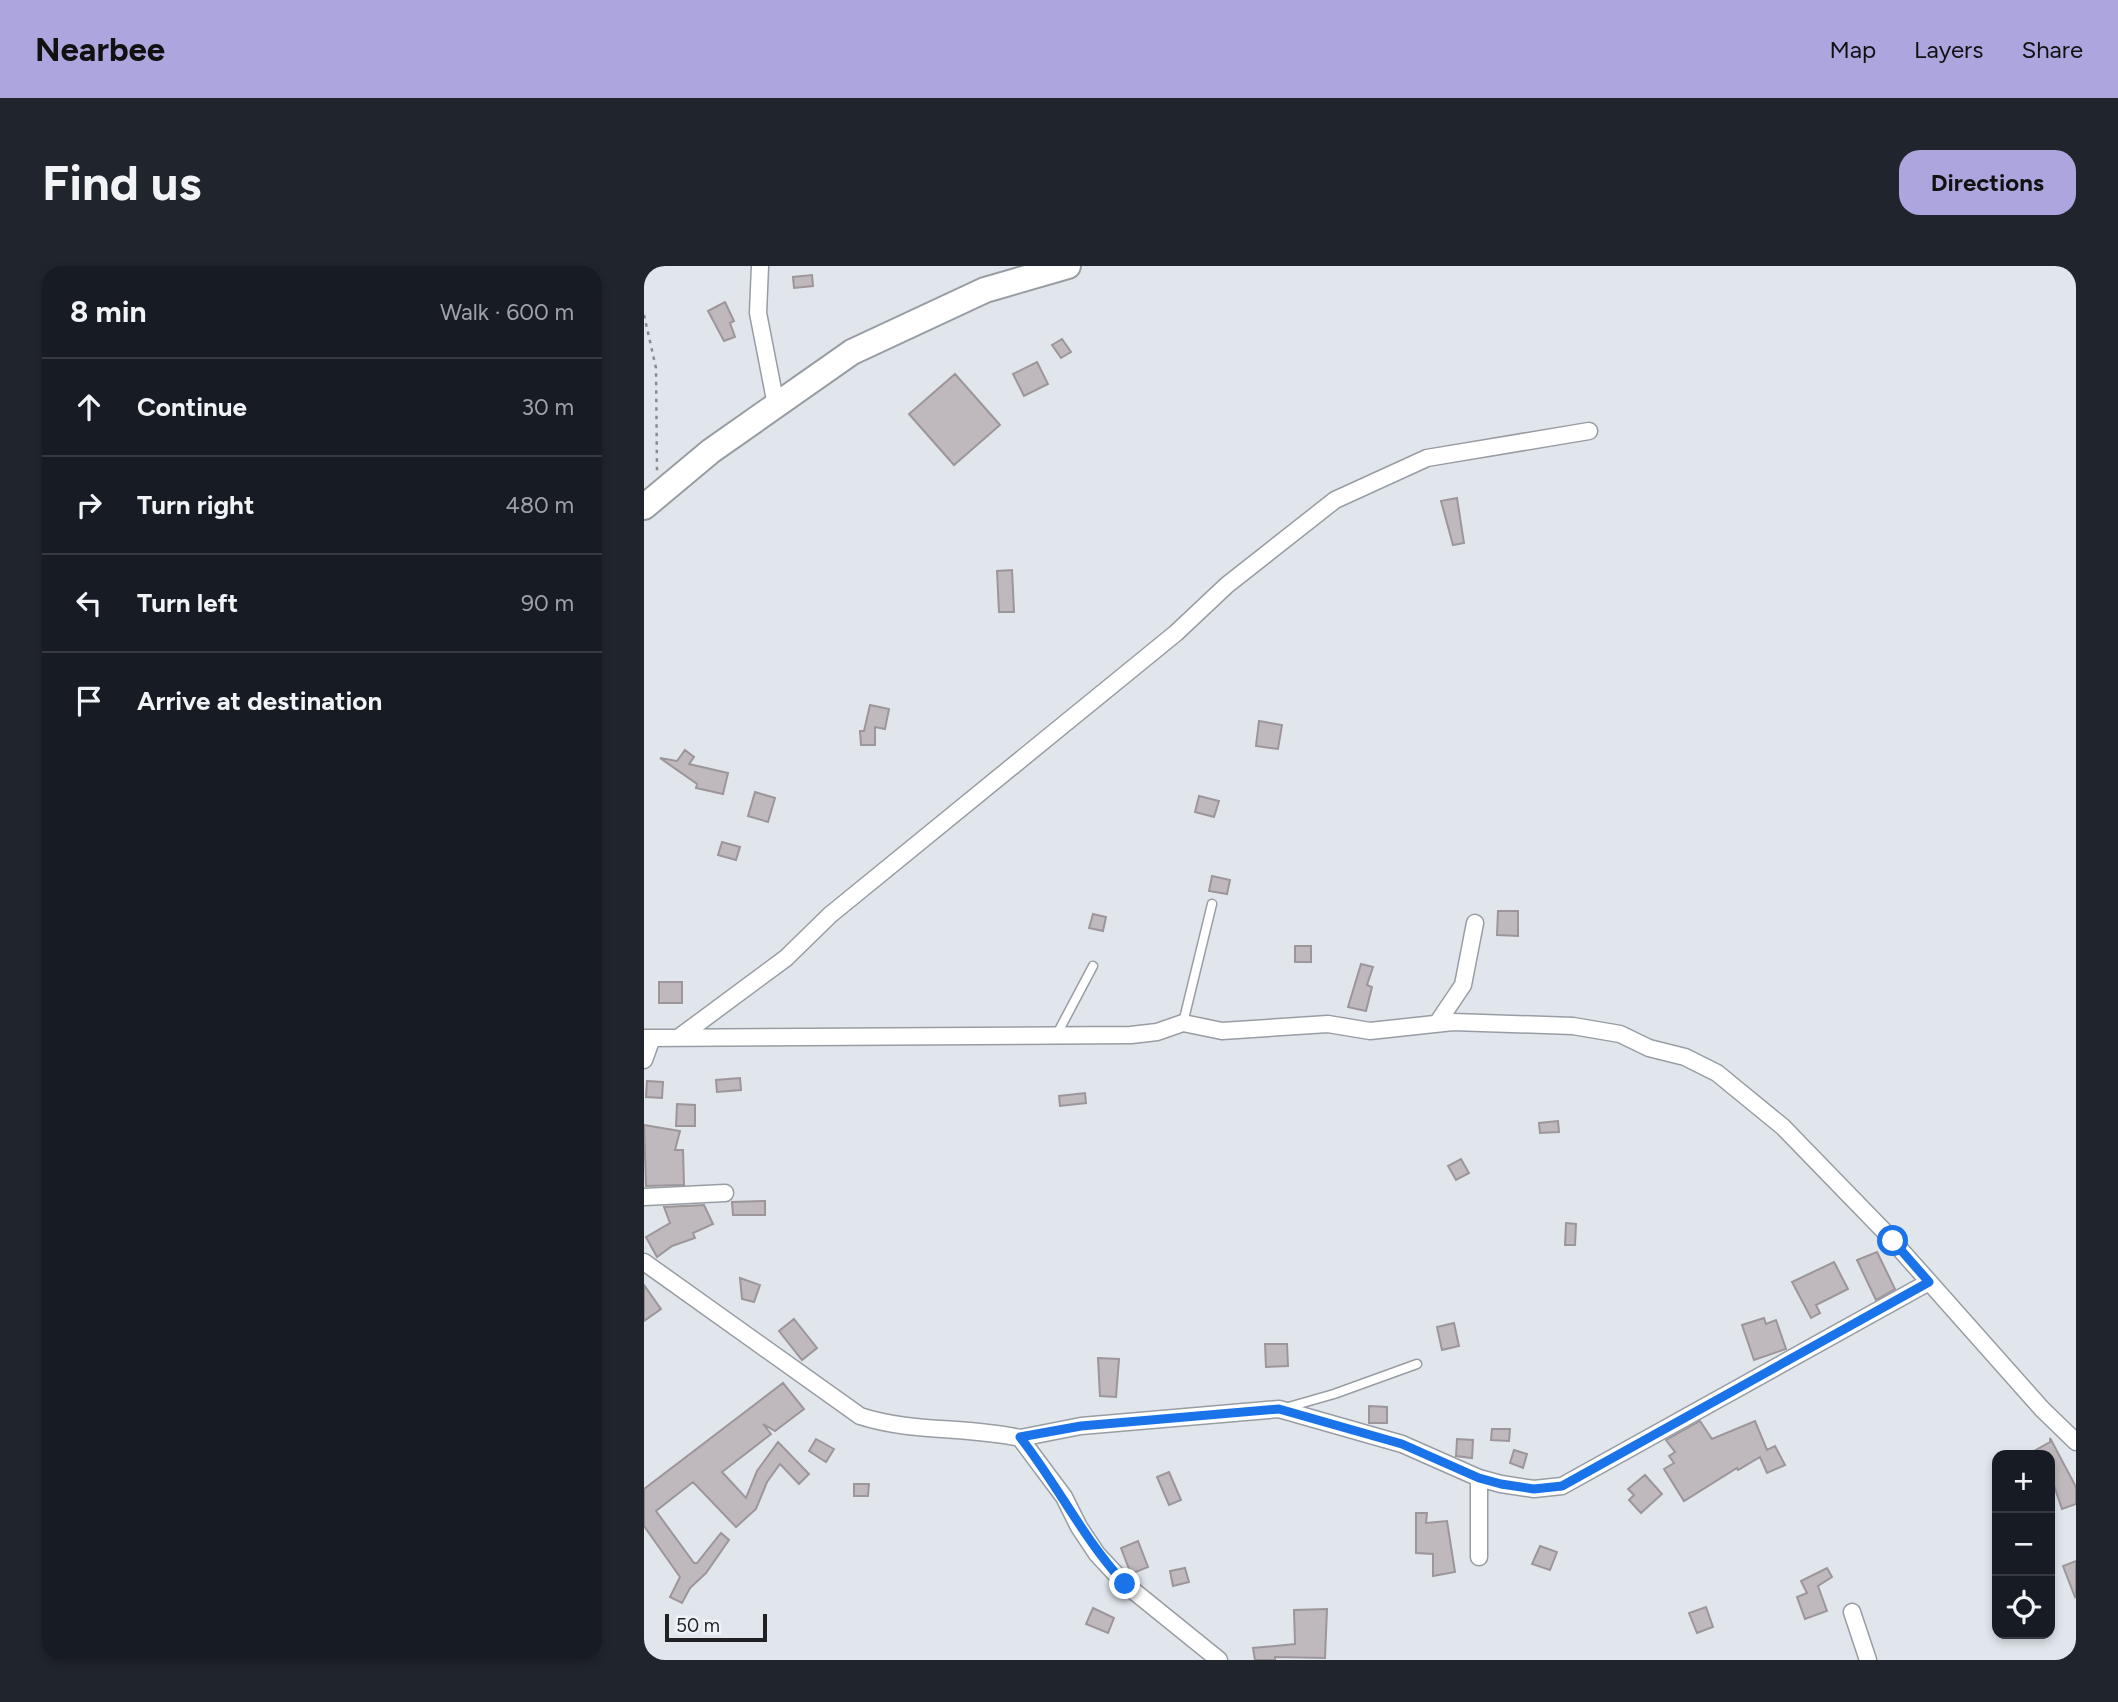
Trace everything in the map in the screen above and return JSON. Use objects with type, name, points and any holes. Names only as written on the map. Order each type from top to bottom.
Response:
[{"type":"main road","points":[[651,501],[711,451],[852,352],[985,290],[1068,266]]},
{"type":"street","points":[[760,266],[758,313],[776,405]]},
{"type":"street","points":[[678,1038],[786,958],[830,915],[1176,634],[1227,585],[1335,500],[1427,458],[1589,431]]},
{"type":"street","points":[[1438,1022],[1463,985],[1475,923]]},
{"type":"street","points":[[644,1060],[648,1038],[1132,1035],[1157,1032],[1183,1023],[1222,1031],[1328,1024],[1370,1031],[1438,1022],[1590,1027],[1620,1034],[1649,1048],[1678,1054],[1701,1064],[1733,1085],[1775,1120],[1883,1230],[2042,1409],[2076,1442]]},
{"type":"street","points":[[644,1197],[725,1193]]},
{"type":"street","points":[[644,1262],[860,1416],[899,1426],[1020,1437],[1081,1426],[1279,1409],[1402,1444],[1479,1478],[1534,1489],[1562,1486],[1929,1282]]},
{"type":"street","points":[[1020,1437],[1064,1497],[1097,1554],[1125,1584],[1219,1660]]},
{"type":"street","points":[[1479,1478],[1479,1557]]},
{"type":"street","points":[[1852,1612],[1868,1660]]},
{"type":"lane","points":[[1183,1023],[1212,904]]},
{"type":"lane","points":[[1058,1034],[1093,966]]},
{"type":"lane","points":[[1279,1409],[1334,1394],[1418,1364]]},
{"type":"path","points":[[644,315],[656,369],[651,501]]},
{"type":"building","points":[[812,275],[813,286],[794,288],[793,277]]},
{"type":"building","points":[[725,302],[734,321],[730,323],[735,337],[724,341],[708,311]]},
{"type":"building","points":[[1062,339],[1071,352],[1061,358],[1052,345]]},
{"type":"building","points":[[1037,362],[1048,384],[1024,396],[1013,374]]},
{"type":"building","points":[[955,374],[1000,425],[954,465],[909,414]]},
{"type":"building","points":[[1457,498],[1464,543],[1453,545],[1441,501]]},
{"type":"building","points":[[1012,570],[1014,612],[999,612],[997,571]]},
{"type":"building","points":[[870,705],[889,709],[885,729],[875,727],[875,745],[861,745],[860,731],[864,731]]},
{"type":"building","points":[[1259,721],[1282,725],[1278,749],[1256,746]]},
{"type":"building","points":[[685,750],[694,757],[689,764],[728,773],[723,794],[696,788],[697,784],[660,758],[677,761]]},
{"type":"building","points":[[755,792],[775,798],[768,822],[748,816]]},
{"type":"building","points":[[1199,796],[1219,801],[1214,817],[1195,812]]},
{"type":"building","points":[[722,842],[740,847],[736,860],[718,855]]},
{"type":"building","points":[[1212,876],[1230,880],[1227,894],[1209,891]]},
{"type":"building","points":[[1498,911],[1518,911],[1518,936],[1497,935]]},
{"type":"building","points":[[1093,914],[1106,917],[1103,931],[1089,928]]},
{"type":"building","points":[[1295,946],[1311,946],[1311,962],[1295,962]]},
{"type":"building","points":[[1361,964],[1373,967],[1367,985],[1372,987],[1366,1011],[1348,1007]]},
{"type":"building","points":[[659,982],[682,982],[682,1003],[659,1003]]},
{"type":"building","points":[[740,1078],[741,1090],[717,1092],[716,1080]]},
{"type":"building","points":[[647,1081],[663,1082],[662,1098],[646,1097]]},
{"type":"building","points":[[1085,1093],[1086,1103],[1060,1106],[1059,1096]]},
{"type":"building","points":[[677,1104],[695,1105],[695,1126],[676,1126]]},
{"type":"building","points":[[1558,1121],[1559,1132],[1540,1133],[1539,1123]]},
{"type":"building","points":[[644,1125],[680,1131],[675,1150],[683,1150],[684,1185],[646,1186]]},
{"type":"building","points":[[1461,1159],[1469,1173],[1456,1180],[1448,1166]]},
{"type":"building","points":[[765,1201],[765,1215],[733,1215],[732,1202]]},
{"type":"building","points":[[704,1205],[713,1224],[693,1233],[695,1238],[672,1246],[657,1257],[646,1237],[670,1223],[664,1207]]},
{"type":"building","points":[[1566,1223],[1576,1224],[1575,1245],[1565,1245]]},
{"type":"building","points":[[1877,1252],[1895,1289],[1876,1300],[1857,1260]]},
{"type":"building","points":[[1834,1262],[1848,1289],[1816,1305],[1820,1313],[1811,1318],[1792,1282]]},
{"type":"building","points":[[740,1278],[760,1285],[754,1302],[742,1299]]},
{"type":"building","points":[[644,1285],[661,1309],[644,1321]]},
{"type":"building","points":[[1764,1318],[1766,1324],[1776,1320],[1786,1349],[1754,1360],[1742,1325]]},
{"type":"building","points":[[794,1319],[817,1348],[802,1360],[779,1331]]},
{"type":"building","points":[[1454,1323],[1459,1346],[1442,1350],[1437,1327]]},
{"type":"building","points":[[1265,1344],[1287,1344],[1288,1366],[1266,1367]]},
{"type":"building","points":[[1098,1358],[1119,1359],[1116,1397],[1100,1396]]},
{"type":"building","points":[[783,1383],[804,1409],[775,1431],[763,1424],[771,1434],[722,1472],[746,1498],[757,1471],[778,1442],[809,1474],[799,1484],[780,1464],[767,1482],[756,1509],[736,1527],[693,1482],[656,1511],[694,1563],[697,1563],[721,1533],[729,1540],[706,1573],[690,1588],[682,1603],[670,1597],[680,1577],[644,1526],[644,1489]]},
{"type":"building","points":[[1369,1406],[1387,1407],[1387,1423],[1369,1423]]},
{"type":"building","points":[[1700,1421],[1712,1439],[1755,1421],[1767,1450],[1775,1446],[1785,1465],[1767,1473],[1760,1457],[1684,1501],[1664,1469],[1674,1463],[1669,1456],[1675,1452],[1666,1440]]},
{"type":"building","points":[[1492,1429],[1510,1429],[1509,1441],[1491,1440]]},
{"type":"building","points":[[2050,1438],[2076,1487],[2076,1504],[2062,1509],[2055,1489],[2055,1450],[2036,1450],[2050,1442]]},
{"type":"building","points":[[816,1439],[834,1449],[826,1462],[809,1451]]},
{"type":"building","points":[[1457,1439],[1473,1440],[1472,1458],[1456,1456]]},
{"type":"building","points":[[1514,1450],[1527,1454],[1523,1468],[1510,1463]]},
{"type":"building","points":[[1169,1472],[1181,1500],[1169,1505],[1157,1477]]},
{"type":"building","points":[[1645,1475],[1662,1494],[1641,1513],[1629,1500],[1634,1495],[1628,1489]]},
{"type":"building","points":[[854,1484],[869,1484],[868,1496],[854,1496]]},
{"type":"building","points":[[1416,1513],[1427,1513],[1426,1523],[1447,1521],[1455,1572],[1433,1576],[1433,1554],[1416,1553]]},
{"type":"building","points":[[1138,1541],[1148,1567],[1131,1574],[1121,1548]]},
{"type":"building","points":[[1540,1546],[1557,1552],[1550,1570],[1532,1564]]},
{"type":"building","points":[[2076,1561],[2076,1596],[2075,1597],[2063,1566]]},
{"type":"building","points":[[1185,1568],[1189,1582],[1173,1586],[1170,1571]]},
{"type":"building","points":[[1827,1568],[1832,1577],[1818,1586],[1827,1611],[1805,1619],[1797,1597],[1807,1593],[1801,1581]]},
{"type":"building","points":[[1706,1607],[1713,1627],[1697,1633],[1689,1613]]},
{"type":"building","points":[[1093,1608],[1114,1618],[1108,1633],[1086,1624]]},
{"type":"building","points":[[1327,1609],[1325,1658],[1275,1657],[1275,1660],[1255,1660],[1253,1648],[1295,1644],[1294,1610]]},
{"type":"route","points":[[1125,1584],[1089,1543],[1064,1497],[1020,1437],[1081,1426],[1190,1419],[1259,1409],[1279,1409],[1402,1444],[1479,1478],[1501,1484],[1534,1489],[1562,1486],[1624,1454],[1929,1282],[1893,1241]]}]
